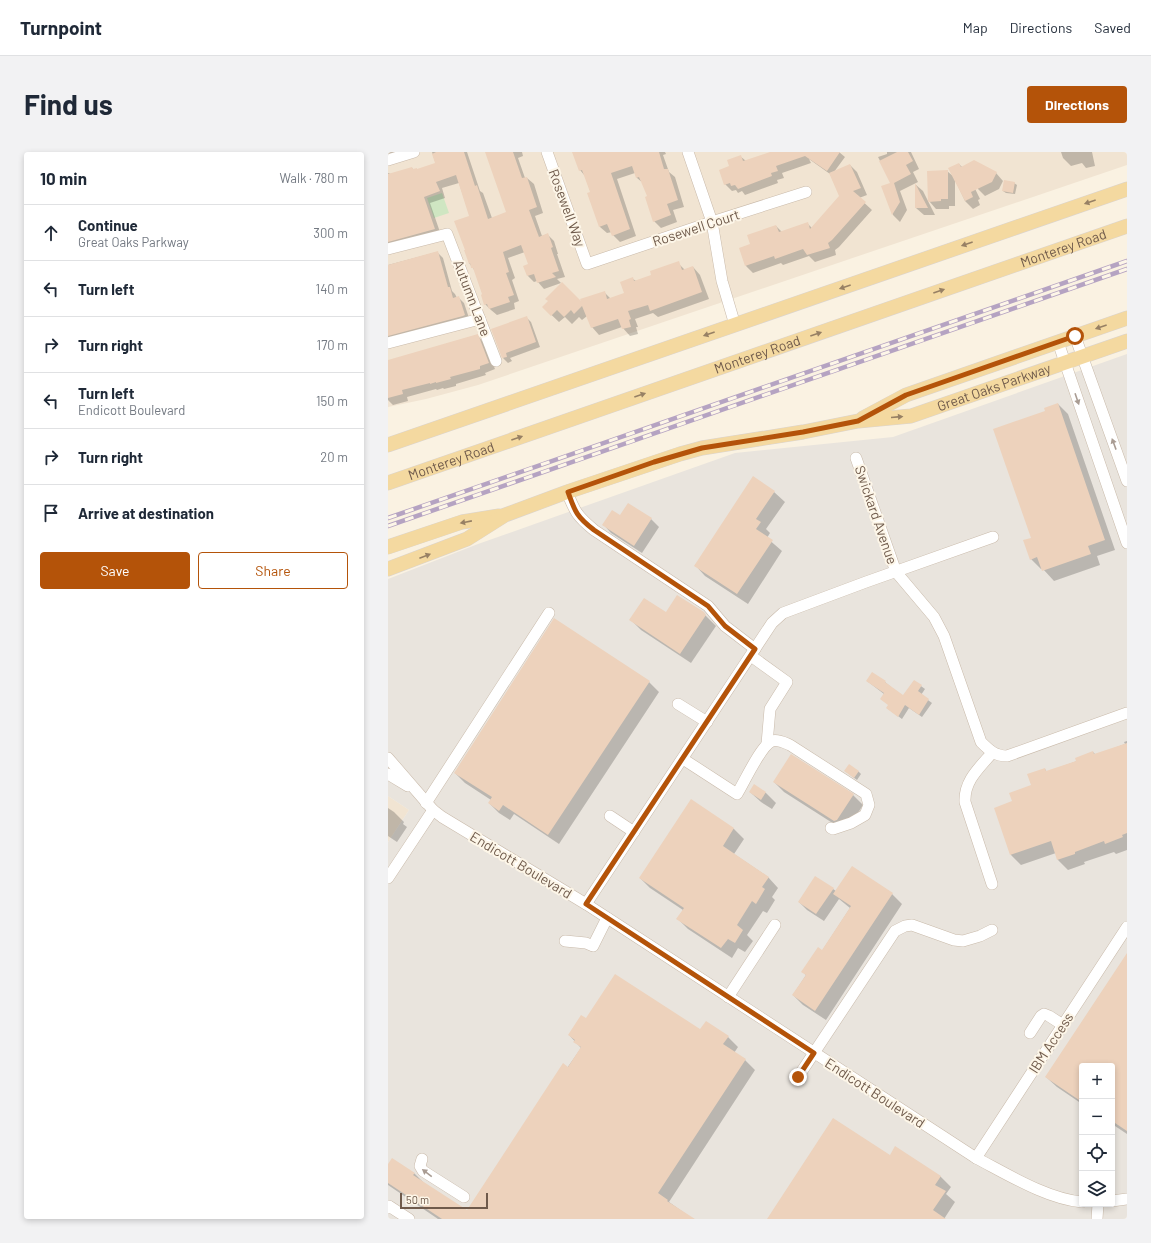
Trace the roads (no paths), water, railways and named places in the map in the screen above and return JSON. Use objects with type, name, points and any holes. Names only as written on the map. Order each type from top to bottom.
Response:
[{"type":"main road","points":[[388,445],[1127,189]]},
{"type":"main road","name":"Monterey Road","points":[[388,482],[1127,226]]},
{"type":"main road","name":"Great Oaks Parkway","points":[[858,421],[906,395],[1127,318]]},
{"type":"main road","name":"Great Oaks Parkway","points":[[388,548],[462,522],[505,515],[654,462],[702,448],[803,432],[858,421],[911,416],[1127,341]]},
{"type":"main road","name":"Great Oaks Parkway","points":[[388,569],[467,539],[505,515]]},
{"type":"street","points":[[388,160],[414,152]]},
{"type":"street","name":"Rosewell Way","points":[[547,152],[587,264]]},
{"type":"street","points":[[688,152],[712,222],[722,281],[735,325]]},
{"type":"street","name":"Rosewell Court","points":[[587,264],[806,192]]},
{"type":"street","name":"Autumn Lane","points":[[388,249],[447,234],[496,361]]},
{"type":"street","points":[[388,343],[480,319]]},
{"type":"street","points":[[1075,336],[1127,480]]},
{"type":"street","points":[[1058,342],[1127,543]]},
{"type":"street","name":"Swickard Avenue","points":[[856,458],[896,572]]},
{"type":"street","points":[[568,492],[575,511],[581,520],[708,606],[725,626],[787,682],[770,710],[767,744],[748,773],[737,794],[683,759]]},
{"type":"street","points":[[586,904],[772,623],[783,613],[992,537]]},
{"type":"street","points":[[896,572],[934,617],[944,636],[981,742],[992,753],[1000,756],[1007,756],[1127,713]]},
{"type":"street","points":[[388,878],[549,613]]},
{"type":"street","points":[[678,704],[707,722]]},
{"type":"street","points":[[767,744],[778,740],[790,745],[866,794],[869,805],[865,815],[851,823],[834,829],[831,828]]},
{"type":"street","points":[[992,753],[972,776],[967,784],[965,794],[965,802],[992,884]]},
{"type":"street","name":"Endicott Boulevard","points":[[388,758],[430,807],[442,818],[586,904],[976,1158],[1043,1192],[1079,1202]]},
{"type":"street","name":"Endicott Boulevard","points":[[388,774],[417,792]]},
{"type":"street","points":[[610,816],[634,832]]},
{"type":"street","points":[[565,941],[586,943],[593,946],[607,918]]},
{"type":"street","points":[[728,997],[775,925]]},
{"type":"street","points":[[798,1077],[895,931],[912,925],[954,940],[963,941],[980,936],[992,930]]},
{"type":"street","name":"IBM Access","points":[[976,1158],[1127,927]]},
{"type":"street","points":[[1030,1033],[1041,1016],[1044,1014],[1063,1025]]},
{"type":"street","points":[[422,1160],[420,1166],[423,1171],[464,1197]]},
{"type":"street","points":[[1115,1201],[1127,1199]]},
{"type":"street","points":[[389,1207],[409,1219]]},
{"type":"street","points":[[1097,1219],[1098,1207]]},
{"type":"railway","points":[[388,518],[1127,261]]},
{"type":"railway","points":[[388,526],[1127,269]]}]
